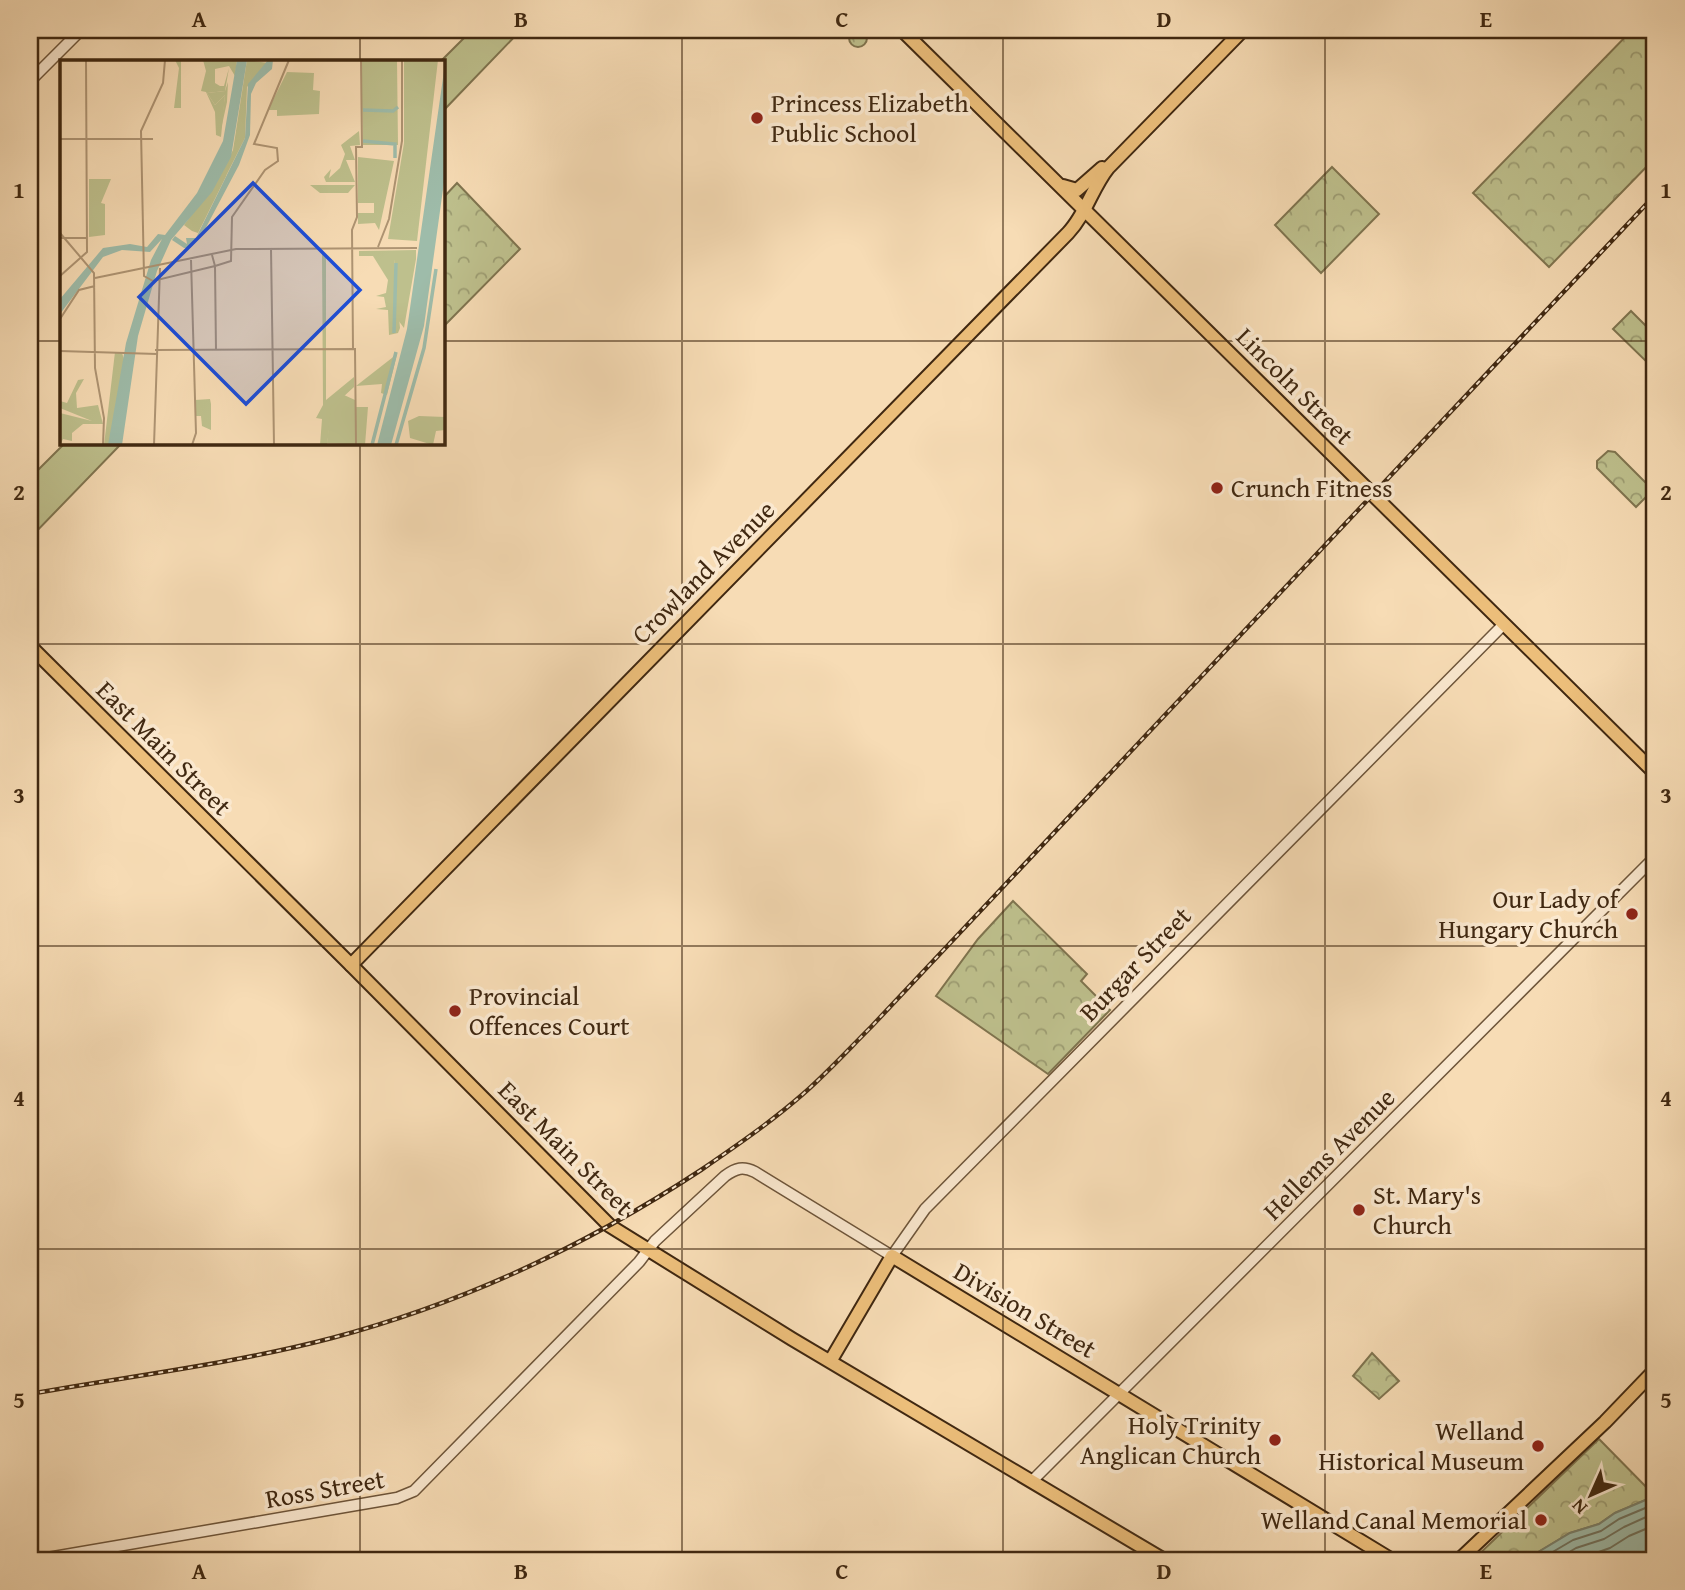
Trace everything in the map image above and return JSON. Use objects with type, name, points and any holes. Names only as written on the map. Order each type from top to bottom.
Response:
[{"type":"main road","name":"Lincoln Street","points":[[902,30],[1655,774]]},
{"type":"main road","points":[[1060,185],[1077,190],[1121,153],[1243,30]]},
{"type":"main road","name":"Crowland Avenue","points":[[351,965],[1073,228],[1102,176],[1121,153]]},
{"type":"main road","points":[[1054,247],[1088,224],[1096,225],[1111,236]]},
{"type":"main road","name":"East Main Street","points":[[30,646],[617,1232],[1164,1560]]},
{"type":"main road","name":"Burgar Street","points":[[831,1360],[892,1256]]},
{"type":"main road","name":"Division Street","points":[[892,1256],[1392,1560]]},
{"type":"main road","points":[[781,1331],[821,1349],[831,1347],[844,1335]]},
{"type":"main road","points":[[1460,1560],[1605,1422],[1655,1370]]},
{"type":"street","points":[[30,81],[81,30]]},
{"type":"street","name":"Burgar Street","points":[[892,1256],[925,1209],[1504,624]]},
{"type":"street","name":"Hellems Avenue","points":[[1032,1481],[1655,857]]},
{"type":"street","name":"Division Street","points":[[648,1250],[654,1241],[725,1176],[737,1168],[743,1168],[755,1172],[892,1256]]},
{"type":"street","name":"Ross Street","points":[[36,1560],[406,1495],[422,1484],[648,1250]]},
{"type":"green space","points":[[854,29],[862,29],[867,38],[865,45],[854,47],[849,42],[849,34]]},
{"type":"green space","points":[[472,30],[521,30],[444,110],[442,60]]},
{"type":"green space","points":[[1632,30],[1655,30],[1655,158],[1549,267],[1473,193]]},
{"type":"green space","points":[[1332,167],[1379,214],[1321,273],[1275,225]]},
{"type":"green space","points":[[457,183],[520,249],[444,326],[444,197]]},
{"type":"green space","points":[[1631,311],[1655,335],[1655,370],[1613,329]]},
{"type":"green space","points":[[64,444],[121,444],[30,538],[30,478]]},
{"type":"green space","points":[[1608,451],[1615,452],[1653,490],[1636,507],[1597,468],[1597,461]]},
{"type":"green space","points":[[1013,901],[1087,974],[1081,981],[1110,1010],[1048,1074],[936,996],[978,939]]},
{"type":"green space","points":[[1372,1353],[1399,1381],[1379,1399],[1353,1376]]},
{"type":"green space","points":[[1599,1439],[1655,1496],[1615,1513],[1599,1524],[1570,1533],[1525,1560],[1473,1560]]},
{"type":"water","points":[[1655,1496],[1655,1560],[1525,1560],[1570,1533],[1599,1524],[1615,1513]]},
{"type":"railway","points":[[30,1394],[295,1347],[429,1308],[523,1269],[614,1223],[701,1170],[753,1134],[812,1086],[871,1027],[1655,195]]},
{"type":"place","name":"Princess Elizabeth Public School","points":[[757,118]]},
{"type":"place","name":"Crunch Fitness","points":[[1217,488]]},
{"type":"place","name":"Our Lady of Hungary Church","points":[[1632,914]]},
{"type":"place","name":"Provincial Offences Court","points":[[455,1011]]},
{"type":"place","name":"St. Mary's Church","points":[[1359,1210]]},
{"type":"place","name":"Holy Trinity Anglican Church","points":[[1275,1440]]},
{"type":"place","name":"Welland Historical Museum","points":[[1538,1446]]},
{"type":"place","name":"Welland Canal Memorial","points":[[1541,1520]]}]
